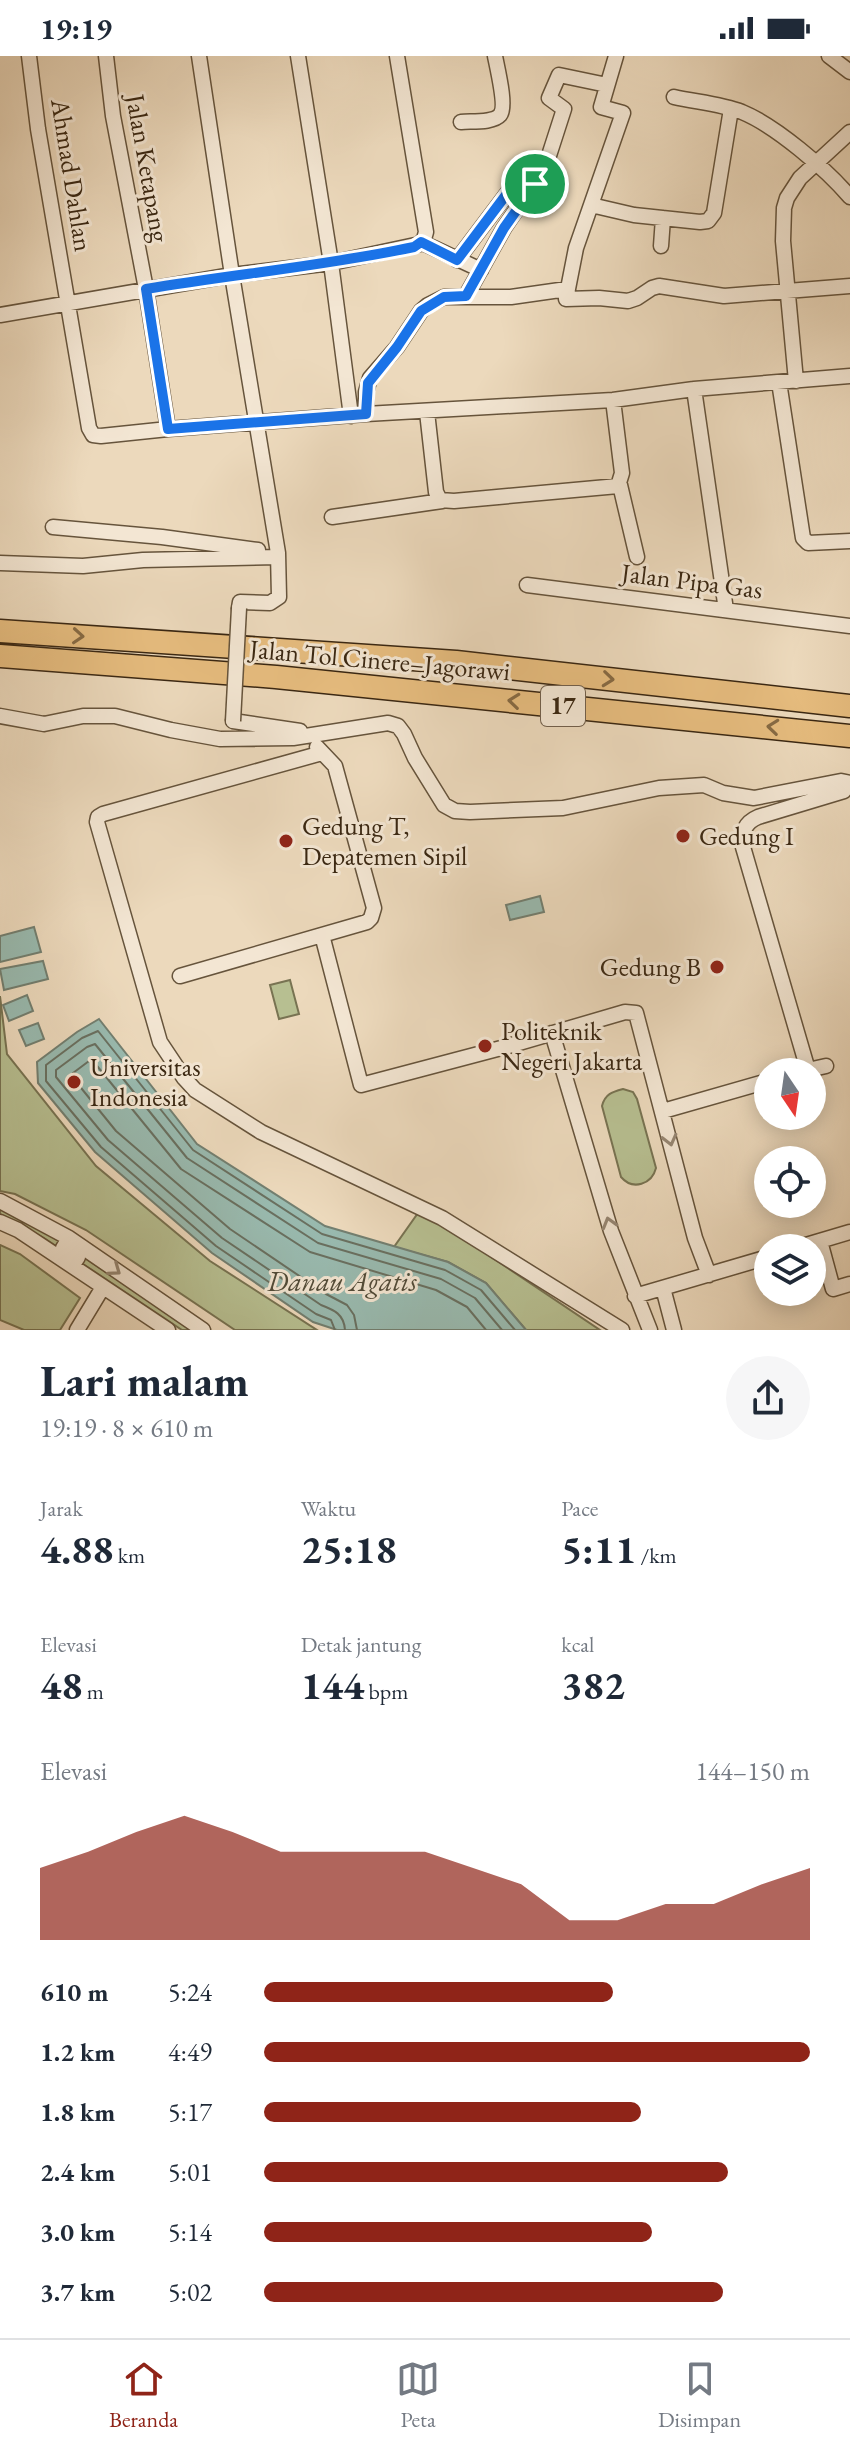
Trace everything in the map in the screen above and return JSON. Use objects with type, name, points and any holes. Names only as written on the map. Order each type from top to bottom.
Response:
[{"type":"highway","name":"Jalan Tol Cinere–Jagorawi","points":[[0,631],[456,662],[850,706]]},
{"type":"highway","name":"Jalan Tol Cinere–Jagorawi","points":[[0,656],[276,677],[850,736]]},
{"type":"street","name":"Ahmad Dahlan","points":[[29,56],[38,129],[91,433],[101,436],[168,429]]},
{"type":"street","name":"Jalan Ketapang","points":[[106,56],[113,116],[146,289],[168,429]]},
{"type":"street","points":[[180,976],[367,922],[374,908],[335,766],[307,736],[296,730],[233,721],[240,602],[270,603],[279,597],[278,555],[199,56]]},
{"type":"street","points":[[298,56],[358,415]]},
{"type":"street","points":[[0,315],[414,247],[426,232],[397,56]]},
{"type":"street","points":[[461,122],[491,119],[502,112],[495,56]]},
{"type":"street","points":[[616,56],[601,107],[623,113],[614,160],[591,205],[576,248],[567,299],[623,301],[637,298],[659,286],[724,296],[850,286]]},
{"type":"street","points":[[829,56],[850,72]]},
{"type":"street","points":[[466,296],[504,228],[545,168],[564,109],[549,98],[559,75],[607,85]]},
{"type":"street","points":[[674,97],[731,109],[761,122],[816,164],[850,197]]},
{"type":"street","points":[[591,205],[634,215],[708,221],[713,216],[731,109]]},
{"type":"street","points":[[796,381],[782,229],[784,208],[792,188],[850,132]]},
{"type":"street","points":[[457,260],[521,175],[535,184]]},
{"type":"street","points":[[661,246],[663,218]]},
{"type":"street","points":[[421,242],[481,270]]},
{"type":"street","points":[[358,415],[368,383],[421,311],[444,297],[511,297],[567,289]]},
{"type":"street","points":[[168,429],[613,400],[694,389],[850,376]]},
{"type":"street","points":[[779,382],[803,538],[808,543],[850,541]]},
{"type":"street","points":[[694,389],[726,610]]},
{"type":"street","points":[[613,400],[622,473],[620,485],[637,557]]},
{"type":"street","points":[[427,412],[436,492],[442,501]]},
{"type":"street","points":[[332,517],[442,501],[620,485]]},
{"type":"street","points":[[53,527],[162,537],[278,555]]},
{"type":"street","points":[[0,563],[83,566],[143,560],[278,555]]},
{"type":"street","name":"Jalan Pipa Gas","points":[[527,585],[850,626]]},
{"type":"street","points":[[0,716],[44,724],[83,716],[115,716],[220,739],[307,736],[388,723],[398,726],[444,805],[455,811],[563,808],[674,787],[704,785],[723,793],[754,798],[841,781],[847,787],[758,817],[749,822],[743,834],[743,847],[800,1058]]},
{"type":"street","points":[[322,753],[98,817],[160,1042],[195,1090],[221,1108],[261,1132],[442,1218],[622,1330]]},
{"type":"street","points":[[322,935],[361,1085],[625,1012],[636,1013],[695,1238],[709,1275]]},
{"type":"street","points":[[552,1033],[611,1231],[650,1330]]},
{"type":"street","points":[[663,1111],[754,1085]]},
{"type":"street","points":[[0,1201],[69,1238],[203,1330]]},
{"type":"street","points":[[0,1222],[18,1230],[168,1330]]},
{"type":"street","points":[[826,1239],[850,1232]]},
{"type":"street","points":[[69,1238],[63,1248],[78,1257],[72,1266]]},
{"type":"street","points":[[635,1296],[754,1261]]},
{"type":"street","points":[[826,1263],[833,1289],[850,1284]]},
{"type":"street","points":[[77,1330],[103,1287]]},
{"type":"street","points":[[663,1288],[674,1330]]},
{"type":"green space","points":[[290,980],[299,1014],[279,1019],[270,985]]},
{"type":"green space","points":[[0,996],[7,1054],[96,1166],[210,1261],[317,1330],[235,1330],[86,1230],[15,1194],[0,1191]]},
{"type":"green space","points":[[623,1089],[633,1092],[637,1099],[656,1168],[651,1178],[642,1184],[631,1184],[621,1177],[602,1106],[610,1094]]},
{"type":"green space","points":[[0,1207],[51,1236],[195,1330],[182,1330],[44,1238],[0,1214]]},
{"type":"green space","points":[[418,1213],[442,1224],[600,1330],[526,1330],[486,1283],[448,1262],[394,1247]]},
{"type":"green space","points":[[0,1245],[20,1254],[80,1298],[60,1330],[24,1330],[0,1320]]},
{"type":"water","points":[[540,896],[544,912],[510,920],[506,905]]},
{"type":"water","points":[[34,927],[41,952],[0,962],[0,936]]},
{"type":"water","points":[[43,961],[48,979],[4,990],[0,969]]},
{"type":"water","points":[[27,995],[33,1011],[9,1021],[3,1005]]},
{"type":"water","name":"Danau Agatis","points":[[99,1019],[197,1144],[325,1226],[448,1262],[486,1283],[526,1330],[337,1330],[313,1322],[212,1253],[95,1152],[38,1083],[37,1062]]},
{"type":"water","points":[[38,1023],[44,1039],[26,1046],[19,1030]]},
{"type":"place","name":"Gedung I","points":[[683,836]]},
{"type":"place","name":"Gedung T, Depatemen Sipil","points":[[286,841]]},
{"type":"place","name":"Gedung B","points":[[717,967]]},
{"type":"place","name":"Politeknik Negeri Jakarta","points":[[485,1046]]},
{"type":"place","name":"Universitas Indonesia","points":[[74,1082]]},
{"type":"route","points":[[521,175],[535,184],[504,228],[466,296],[444,297],[428,305],[374,373],[366,392],[366,414],[168,429],[146,289],[331,263],[414,247],[421,242],[457,260],[521,175]]}]
